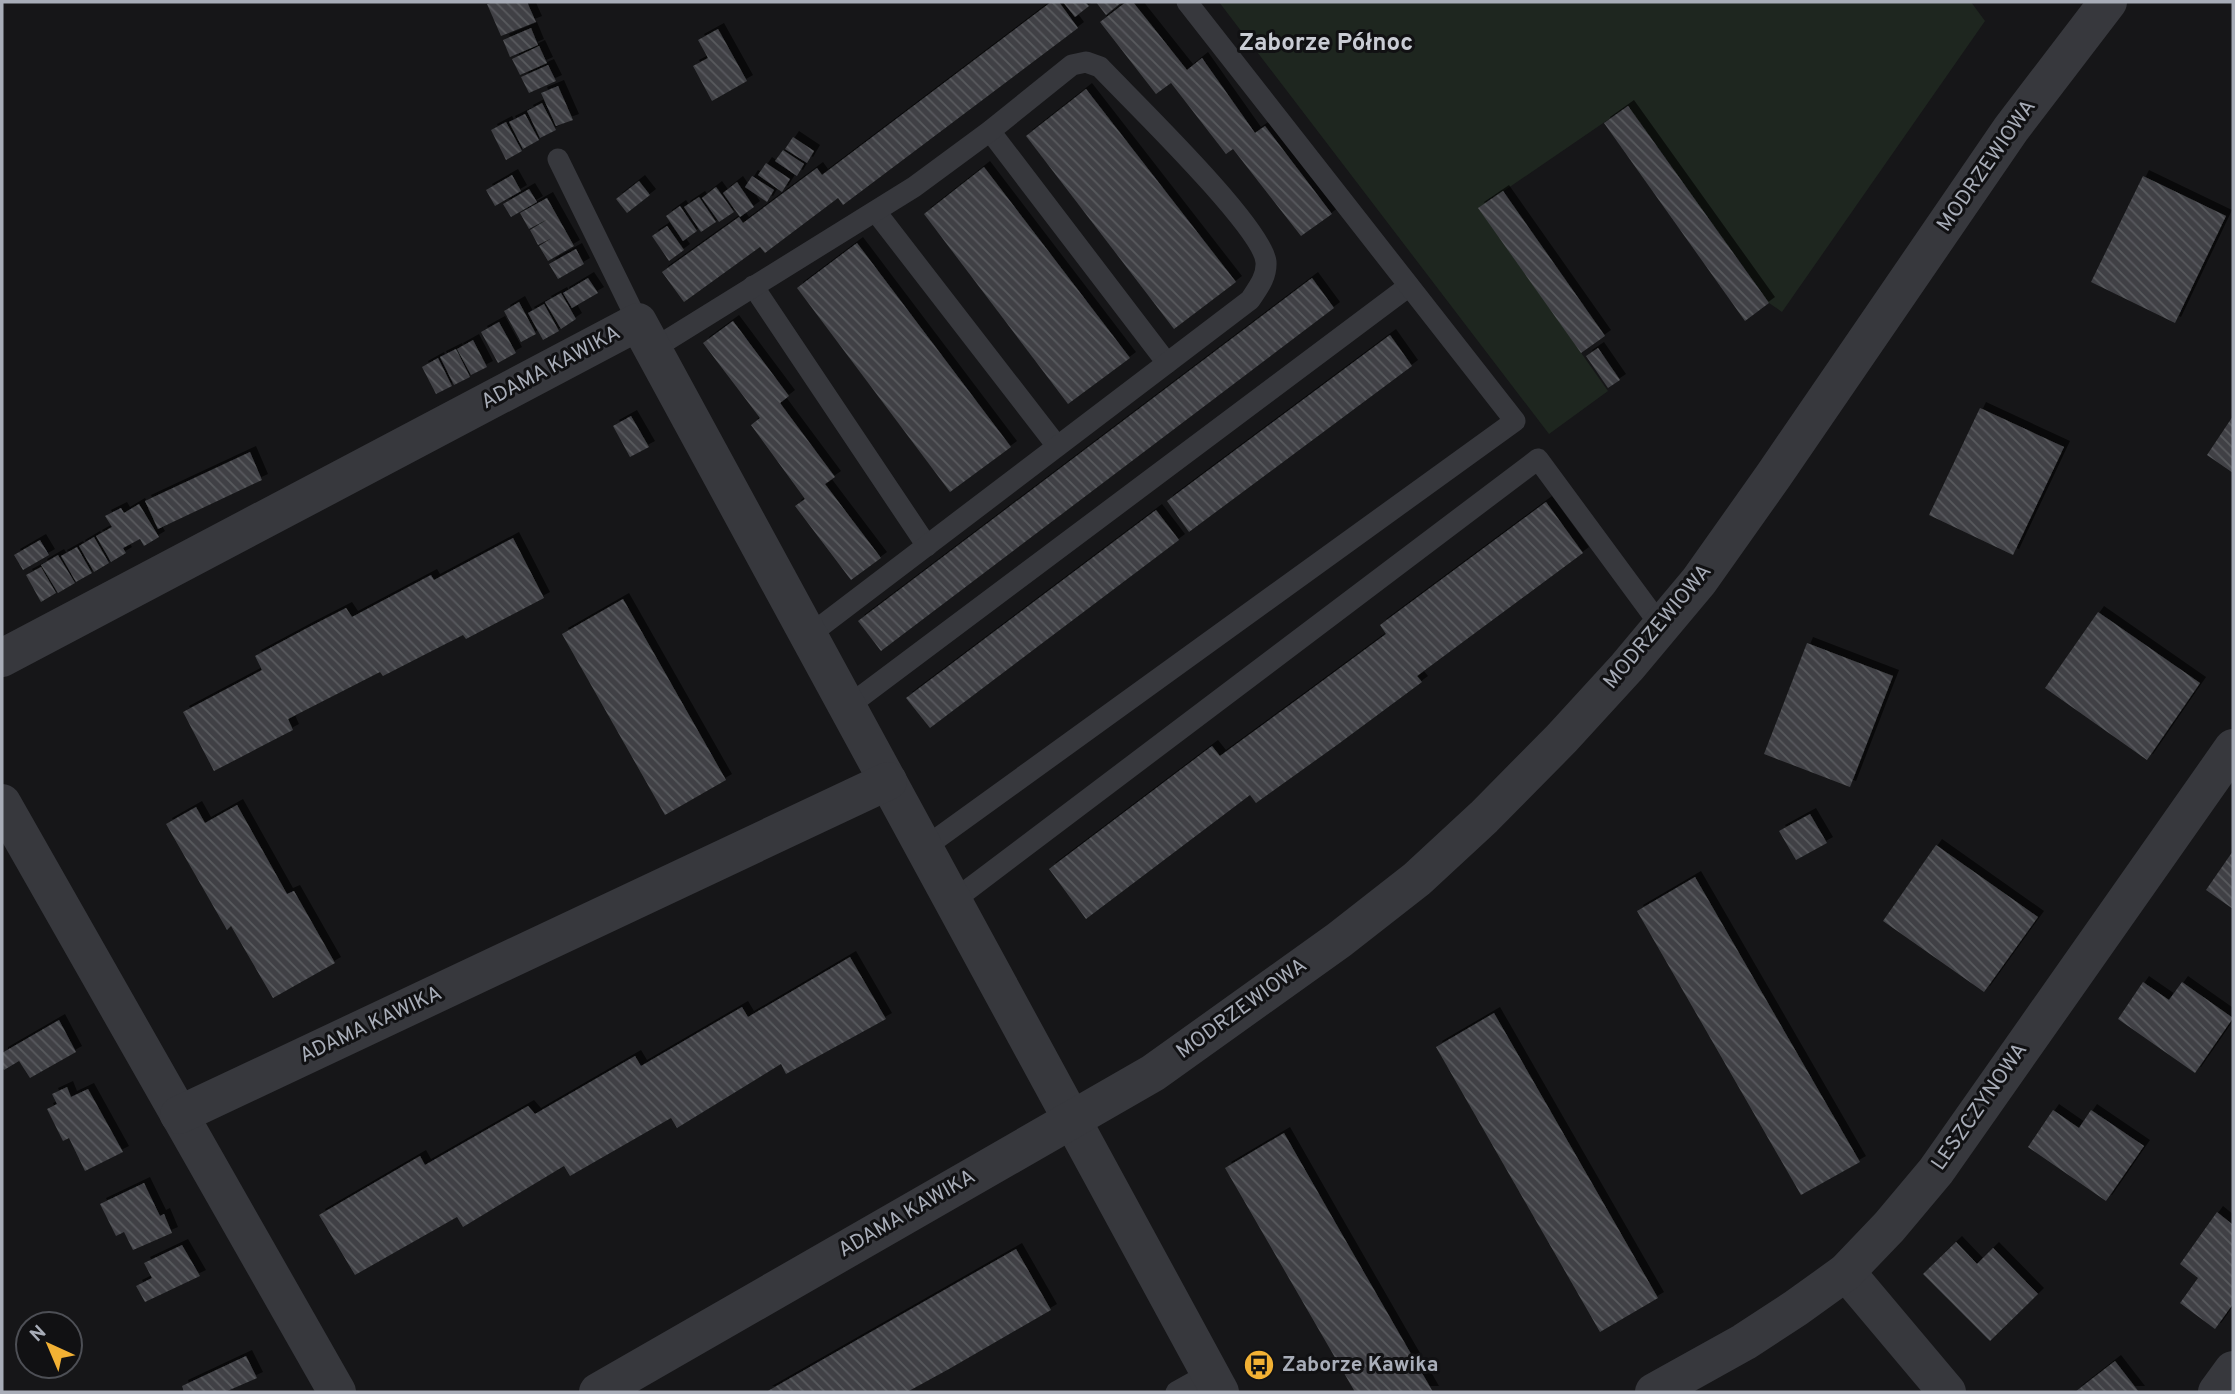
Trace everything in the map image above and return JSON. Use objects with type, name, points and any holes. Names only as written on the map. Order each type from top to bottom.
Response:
[{"type":"street","name":"MODRZEWIOWA","points":[[1072,1120],[1153,1073],[1339,940],[1417,879],[1484,817],[1562,738],[1627,667],[1699,581],[2011,129],[2108,2]]},
{"type":"street","name":"ADAMA KAWIKA","points":[[2,658],[645,336],[1215,1383]]},
{"type":"street","name":"LESZCZYNOWA","points":[[1654,1392],[1744,1342],[1796,1308],[1846,1272],[1889,1227],[1936,1171],[2233,748]]},
{"type":"street","name":"ADAMA KAWIKA","points":[[179,1115],[888,781]]},
{"type":"street","points":[[3,809],[337,1392]]},
{"type":"street","name":"ADAMA KAWIKA","points":[[622,1386],[1072,1120]]},
{"type":"street","points":[[1846,1272],[1947,1392]]},
{"type":"street","points":[[2217,1392],[2233,1370]]},
{"type":"lane","points":[[924,848],[1515,421],[1187,2]]},
{"type":"lane","points":[[558,159],[645,336],[753,286],[876,212],[990,131],[1072,65],[1086,62],[1100,68],[1175,146],[1226,201],[1258,241],[1266,261],[1264,279],[1250,300],[808,636]]},
{"type":"lane","points":[[990,131],[1167,363]]},
{"type":"lane","points":[[876,212],[1058,446]]},
{"type":"lane","points":[[753,286],[927,546]]},
{"type":"lane","points":[[847,708],[1409,286]]},
{"type":"lane","points":[[953,901],[1538,459],[1661,626]]},
{"type":"lane","points":[[1177,1392],[1215,1383]]},
{"type":"shaded area","points":[[1219,2],[1971,2],[1985,21],[1782,312],[1769,303],[1628,106],[1479,208],[1608,391],[1549,434]]},
{"type":"building","points":[[527,2],[536,22],[501,36],[487,4]]},
{"type":"building","points":[[1051,2],[1059,2],[1078,28],[843,205],[838,198],[765,253],[760,247],[684,302],[662,272],[739,217],[743,223],[817,168],[822,175]]},
{"type":"building","points":[[1063,2],[1085,2],[1089,6],[1075,17]]},
{"type":"building","points":[[1096,2],[1122,2],[1106,15]]},
{"type":"building","points":[[1126,2],[1133,2],[1187,70],[1202,58],[1255,133],[1265,126],[1332,214],[1301,236],[1233,149],[1226,154],[1171,83],[1156,94],[1100,22]]},
{"type":"building","points":[[531,28],[538,45],[510,57],[503,40]]},
{"type":"building","points":[[718,29],[747,81],[712,101],[693,66],[708,58],[698,40]]},
{"type":"building","points":[[539,46],[547,63],[520,75],[512,59]]},
{"type":"building","points":[[548,65],[556,81],[529,93],[521,77]]},
{"type":"building","points":[[558,86],[573,120],[556,126],[541,93]]},
{"type":"building","points":[[1086,89],[1236,282],[1174,329],[1026,136]]},
{"type":"building","points":[[542,103],[556,130],[540,138],[527,111]]},
{"type":"building","points":[[1628,106],[1769,303],[1745,321],[1604,123]]},
{"type":"building","points":[[525,114],[539,140],[523,149],[509,122]]},
{"type":"building","points":[[506,122],[522,151],[506,160],[491,130]]},
{"type":"building","points":[[793,137],[814,151],[807,163],[785,149]]},
{"type":"building","points":[[783,150],[804,164],[797,176],[775,161]]},
{"type":"building","points":[[766,163],[790,179],[782,192],[758,175]]},
{"type":"building","points":[[984,167],[1130,358],[1068,404],[924,214]]},
{"type":"building","points":[[512,175],[521,191],[495,206],[486,190]]},
{"type":"building","points":[[752,176],[774,190],[767,202],[745,187]]},
{"type":"building","points":[[2143,176],[2226,216],[2175,323],[2091,282]]},
{"type":"building","points":[[639,181],[650,195],[627,213],[616,199]]},
{"type":"building","points":[[737,182],[754,207],[740,217],[723,193]]},
{"type":"building","points":[[716,187],[734,212],[719,222],[702,198]]},
{"type":"building","points":[[529,189],[537,202],[511,217],[503,204]]},
{"type":"building","points":[[1503,191],[1605,336],[1581,353],[1478,208]]},
{"type":"building","points":[[699,197],[716,222],[701,232],[684,207]]},
{"type":"building","points":[[547,198],[574,246],[548,261],[539,246],[552,238],[538,245],[530,230],[548,219],[529,229],[520,213]]},
{"type":"building","points":[[680,206],[697,231],[683,241],[666,216]]},
{"type":"building","points":[[667,226],[684,250],[669,261],[652,236]]},
{"type":"building","points":[[857,243],[1011,447],[950,492],[797,288]]},
{"type":"building","points":[[576,249],[584,264],[558,279],[549,264]]},
{"type":"building","points":[[588,278],[598,293],[572,308],[563,293]]},
{"type":"building","points":[[1312,278],[1334,308],[881,651],[858,621]]},
{"type":"building","points":[[561,293],[576,319],[561,329],[545,302]]},
{"type":"building","points":[[519,302],[536,334],[521,342],[504,311]]},
{"type":"building","points":[[544,304],[559,331],[543,340],[528,313]]},
{"type":"building","points":[[733,321],[789,396],[780,403],[835,477],[825,484],[881,558],[851,580],[795,506],[805,499],[751,425],[760,418],[703,343]]},
{"type":"building","points":[[499,322],[516,353],[498,363],[481,332]]},
{"type":"building","points":[[1390,335],[1412,366],[1189,532],[1167,501]]},
{"type":"building","points":[[473,340],[487,367],[471,375],[457,349]]},
{"type":"building","points":[[1598,348],[1620,380],[1608,388],[1586,356]]},
{"type":"building","points":[[456,349],[470,377],[454,385],[440,357]]},
{"type":"building","points":[[438,358],[452,386],[436,394],[422,367]]},
{"type":"building","points":[[1980,408],[2064,447],[2013,555],[1929,515]]},
{"type":"building","points":[[631,416],[649,447],[630,457],[613,426]]},
{"type":"building","points":[[2233,416],[2233,473],[2207,455]]},
{"type":"building","points":[[250,452],[262,480],[158,529],[145,501]]},
{"type":"building","points":[[1546,502],[1583,553],[1417,676],[1422,682],[1337,745],[1256,803],[1250,795],[1086,919],[1049,869],[1212,746],[1220,756],[1386,634],[1380,625]]},
{"type":"building","points":[[139,504],[159,537],[144,546],[140,539],[123,548],[126,553],[111,562],[96,536],[112,527],[105,516],[121,508],[124,513]]},
{"type":"building","points":[[1156,510],[1179,540],[930,728],[906,698]]},
{"type":"building","points":[[94,537],[109,563],[94,572],[79,546]]},
{"type":"building","points":[[513,538],[544,598],[466,639],[463,635],[383,676],[380,672],[288,719],[293,730],[214,771],[183,712],[262,670],[255,656],[309,627],[346,608],[352,617],[431,575],[434,580]]},
{"type":"building","points":[[40,540],[49,555],[23,570],[14,555]]},
{"type":"building","points":[[77,547],[92,573],[76,582],[61,556]]},
{"type":"building","points":[[58,555],[75,583],[58,593],[41,565]]},
{"type":"building","points":[[41,567],[56,593],[41,602],[26,575]]},
{"type":"building","points":[[623,599],[726,780],[665,815],[562,634]]},
{"type":"building","points":[[2098,612],[2200,683],[2147,760],[2045,688]]},
{"type":"building","points":[[1807,643],[1893,676],[1850,787],[1764,754]]},
{"type":"building","points":[[237,805],[287,894],[294,891],[335,963],[273,998],[231,926],[227,930],[166,824],[196,807],[205,823]]},
{"type":"building","points":[[1810,814],[1827,843],[1796,860],[1779,831]]},
{"type":"building","points":[[1936,845],[2038,917],[1984,992],[1883,921]]},
{"type":"building","points":[[2233,851],[2233,909],[2206,890]]},
{"type":"building","points":[[1695,877],[1860,1162],[1801,1195],[1637,911]]},
{"type":"building","points":[[850,957],[886,1019],[786,1074],[781,1064],[677,1128],[671,1118],[570,1176],[564,1166],[463,1227],[457,1217],[355,1275],[319,1215],[420,1156],[425,1165],[528,1106],[535,1114],[635,1056],[641,1066],[742,1007],[748,1017]]},
{"type":"building","points":[[2143,982],[2169,1000],[2182,982],[2233,1018],[2195,1073],[2118,1019]]},
{"type":"building","points":[[1494,1013],[1658,1298],[1600,1332],[1436,1047]]},
{"type":"building","points":[[59,1020],[76,1052],[30,1078],[19,1061],[4,1070],[2,1053]]},
{"type":"building","points":[[67,1087],[71,1097],[88,1089],[123,1152],[85,1171],[69,1138],[63,1141],[47,1109],[57,1104],[52,1094]]},
{"type":"building","points":[[2053,1110],[2079,1128],[2091,1110],[2144,1146],[2106,1201],[2028,1147]]},
{"type":"building","points":[[1284,1133],[1433,1392],[1355,1392],[1225,1168]]},
{"type":"building","points":[[144,1183],[160,1216],[164,1214],[172,1233],[133,1250],[124,1232],[116,1236],[100,1204]]},
{"type":"building","points":[[2217,1212],[2233,1225],[2233,1304],[2215,1329],[2180,1303],[2198,1278],[2180,1264]]},
{"type":"building","points":[[1956,1242],[1977,1264],[1993,1248],[2038,1294],[1990,1341],[1923,1274]]},
{"type":"building","points":[[182,1245],[200,1276],[145,1302],[136,1286],[152,1278],[144,1263]]},
{"type":"building","points":[[1016,1249],[1051,1310],[949,1369],[907,1392],[766,1392]]},
{"type":"building","points":[[246,1356],[257,1378],[225,1392],[184,1392],[182,1386]]},
{"type":"building","points":[[2115,1361],[2139,1392],[2075,1392]]},
{"type":"place","name":"Zaborze Kawika","points":[[1259,1365]]},
{"type":"district","name":"Zaborze Północ","points":[[1326,44]]}]
